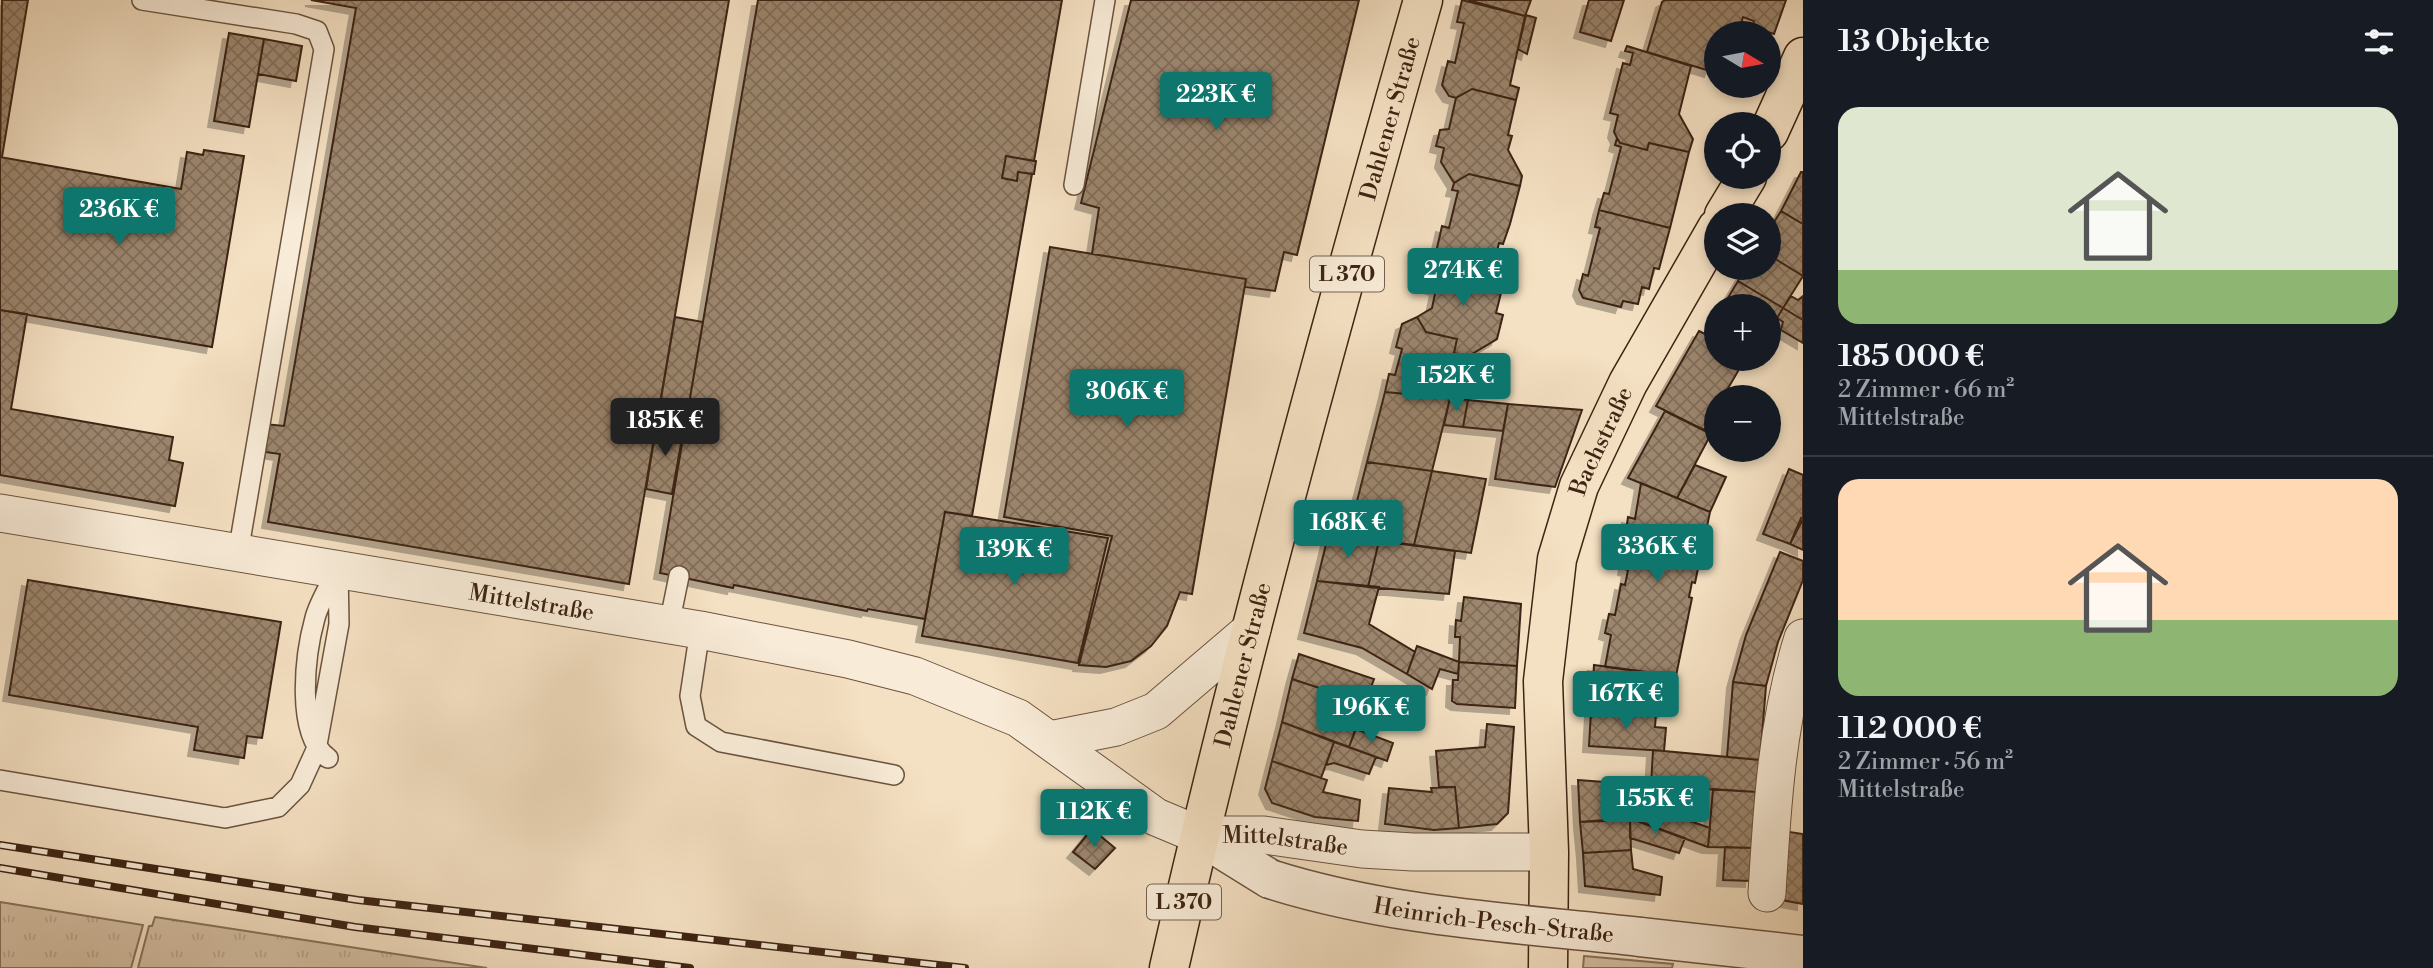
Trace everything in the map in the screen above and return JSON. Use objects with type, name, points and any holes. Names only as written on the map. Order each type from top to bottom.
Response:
[{"type":"main road","name":"Dahlener Straße","points":[[1169,968],[1199,835],[1252,629],[1423,0]]},
{"type":"main road","points":[[1778,112],[1803,57]]},
{"type":"main road","name":"Bachstraße","points":[[1548,968],[1549,852],[1543,681],[1557,559],[1579,486],[1612,418],[1704,252]]},
{"type":"street","name":"Mittelstraße","points":[[0,513],[684,628],[848,659],[915,676],[1018,718],[1156,817],[1199,835],[1264,835],[1362,849],[1412,852],[1549,852]]},
{"type":"street","points":[[1050,740],[1116,727],[1156,711],[1252,629]]},
{"type":"street","points":[[1767,893],[1778,747],[1789,682],[1803,638]]},
{"type":"street","name":"Heinrich-Pesch-Straße","points":[[1199,835],[1270,879],[1337,899],[1386,908],[1803,955]]},
{"type":"lane","points":[[142,0],[296,24],[317,32],[324,49],[238,552]]},
{"type":"lane","points":[[1074,185],[1105,0]]},
{"type":"lane","points":[[0,780],[225,818],[278,807],[300,785],[322,754],[304,704],[315,617],[338,569]]},
{"type":"lane","points":[[679,576],[690,696],[696,726],[721,742],[894,775]]},
{"type":"green space","points":[[0,902],[143,925],[131,968],[0,968]]},
{"type":"green space","points":[[155,917],[487,968],[138,968],[149,926],[152,926]]},
{"type":"green space","points":[[1584,956],[1673,964],[1672,968],[1583,968]]},
{"type":"building","points":[[2,0],[28,0],[0,157]]},
{"type":"building","points":[[311,0],[729,0],[629,584],[268,522],[280,454],[258,451],[265,424],[284,426],[356,8]]},
{"type":"building","points":[[758,0],[1062,0],[1034,161],[1006,156],[1002,178],[1017,181],[1018,172],[1032,174],[972,516],[945,512],[925,619],[868,609],[867,611],[734,585],[733,588],[660,573]]},
{"type":"building","points":[[1131,0],[1359,0],[1297,255],[1284,252],[1275,291],[1245,287],[1246,279],[1092,254],[1099,208],[1081,203]]},
{"type":"building","points":[[1462,0],[1525,16],[1510,85],[1519,88],[1516,100],[1472,89],[1456,98],[1449,96],[1442,85],[1448,61],[1455,63],[1464,23],[1457,22]]},
{"type":"building","points":[[1468,0],[1531,0],[1525,16]]},
{"type":"building","points":[[1589,0],[1624,0],[1611,41],[1580,32]]},
{"type":"building","points":[[1786,0],[1779,21],[1754,21],[1743,17],[1742,21],[1704,21],[1704,69],[1647,52],[1662,2]]},
{"type":"building","points":[[1526,15],[1536,18],[1527,54],[1518,49]]},
{"type":"building","points":[[229,33],[264,39],[249,127],[214,121]]},
{"type":"building","points":[[264,39],[302,46],[296,81],[258,74]]},
{"type":"building","points":[[1627,46],[1691,66],[1679,114],[1693,139],[1689,152],[1649,143],[1647,150],[1620,143],[1617,138],[1614,132],[1618,115],[1610,113],[1623,63],[1630,65],[1633,53],[1625,51]]},
{"type":"building","points":[[1472,89],[1516,100],[1508,135],[1512,136],[1508,150],[1522,176],[1520,186],[1469,174],[1454,183],[1441,162],[1444,148],[1436,146],[1440,130],[1449,129],[1456,98]]},
{"type":"building","points":[[1617,138],[1620,143],[1647,150],[1649,143],[1689,152],[1670,228],[1599,210],[1604,193],[1609,194],[1621,147],[1615,145]]},
{"type":"building","points":[[204,150],[244,156],[212,347],[0,310],[0,157],[181,189],[187,152],[203,155]]},
{"type":"building","points":[[1006,156],[1036,161],[1034,174],[1018,172],[1017,181],[1002,178]]},
{"type":"building","points":[[1801,172],[1803,172],[1803,224],[1781,211]]},
{"type":"building","points":[[1469,174],[1520,186],[1503,244],[1499,243],[1491,275],[1434,261],[1442,226],[1449,228],[1458,191],[1452,190],[1454,183]]},
{"type":"building","points":[[1599,210],[1670,228],[1659,269],[1654,268],[1649,289],[1642,287],[1638,304],[1623,301],[1621,307],[1583,298],[1579,290],[1583,274],[1588,276],[1600,228],[1595,227]]},
{"type":"building","points":[[1781,211],[1803,224],[1803,276],[1781,262]]},
{"type":"building","points":[[1050,247],[1246,279],[1192,594],[1180,592],[1167,626],[1151,646],[1131,661],[1106,667],[1079,665],[1112,536],[1004,517]]},
{"type":"building","points":[[1434,261],[1491,275],[1487,290],[1501,293],[1496,313],[1503,315],[1497,339],[1467,357],[1454,353],[1457,339],[1426,332],[1417,317],[1432,308],[1436,289],[1427,286]]},
{"type":"building","points":[[1781,262],[1803,276],[1783,308],[1781,294],[1760,294],[1738,281],[1781,280]]},
{"type":"building","points":[[1738,281],[1760,294],[1730,294]]},
{"type":"building","points":[[1791,296],[1798,300],[1803,296],[1803,320],[1783,308]]},
{"type":"building","points":[[1783,308],[1803,320],[1803,343],[1781,330]]},
{"type":"building","points":[[0,310],[27,314],[11,409],[173,437],[169,460],[183,463],[175,506],[0,475]]},
{"type":"building","points":[[675,317],[703,322],[685,427],[657,422]]},
{"type":"building","points":[[1417,317],[1426,332],[1457,339],[1454,353],[1462,355],[1451,398],[1385,392],[1389,374],[1395,375],[1402,349],[1396,347],[1402,324]]},
{"type":"building","points":[[1699,331],[1704,334],[1704,371],[1738,371],[1730,385],[1704,385],[1704,430],[1656,406]]},
{"type":"building","points":[[1385,392],[1450,398],[1432,471],[1367,462]]},
{"type":"building","points":[[1450,398],[1468,400],[1463,427],[1444,425]]},
{"type":"building","points":[[1468,400],[1508,404],[1503,431],[1463,427]]},
{"type":"building","points":[[1508,404],[1582,410],[1555,487],[1495,479]]},
{"type":"building","points":[[1665,411],[1704,430],[1704,447],[1677,498],[1628,478]]},
{"type":"building","points":[[657,422],[684,427],[672,494],[646,489]]},
{"type":"building","points":[[1367,462],[1432,471],[1414,545],[1348,536]]},
{"type":"building","points":[[1695,465],[1726,477],[1710,512],[1677,498]]},
{"type":"building","points":[[1789,469],[1803,475],[1803,519],[1790,544],[1763,534]]},
{"type":"building","points":[[1432,471],[1486,479],[1471,553],[1414,545]]},
{"type":"building","points":[[1641,483],[1710,512],[1695,583],[1692,582],[1689,597],[1692,598],[1676,676],[1605,667],[1611,635],[1605,633],[1609,614],[1615,615],[1621,584],[1625,585],[1628,570],[1624,569],[1630,538],[1625,537],[1628,517],[1635,519]]},
{"type":"building","points":[[945,512],[1108,538],[1078,663],[922,636]]},
{"type":"building","points":[[1801,518],[1803,519],[1803,550],[1790,544]]},
{"type":"building","points":[[1329,532],[1379,541],[1368,587],[1317,581]]},
{"type":"building","points":[[1379,541],[1455,551],[1449,594],[1368,587]]},
{"type":"building","points":[[1780,552],[1803,561],[1803,580],[1778,642],[1766,686],[1733,682],[1746,635]]},
{"type":"building","points":[[28,580],[281,622],[262,738],[247,736],[244,758],[194,750],[198,727],[9,695]]},
{"type":"building","points":[[1317,581],[1379,587],[1369,624],[1415,652],[1407,674],[1362,648],[1304,633]]},
{"type":"building","points":[[1464,597],[1521,604],[1517,666],[1459,662],[1460,637],[1455,637],[1456,620],[1461,621]]},
{"type":"building","points":[[1417,646],[1459,662],[1458,674],[1440,669],[1432,689],[1407,674]]},
{"type":"building","points":[[1299,654],[1374,679],[1365,703],[1292,679]]},
{"type":"building","points":[[1459,662],[1517,666],[1515,708],[1457,704],[1452,701],[1453,680],[1458,680]]},
{"type":"building","points":[[1594,665],[1663,674],[1662,682],[1672,684],[1668,708],[1663,712],[1657,711],[1656,714],[1591,711]]},
{"type":"building","points":[[1292,679],[1365,703],[1349,747],[1282,722]]},
{"type":"building","points":[[1733,682],[1766,686],[1760,760],[1727,757]]},
{"type":"building","points":[[1591,711],[1656,714],[1655,727],[1666,728],[1664,751],[1589,746]]},
{"type":"building","points":[[1360,715],[1377,721],[1372,735],[1356,729]]},
{"type":"building","points":[[1282,722],[1334,742],[1321,778],[1272,761]]},
{"type":"building","points":[[1487,724],[1514,727],[1508,813],[1497,824],[1459,828],[1455,787],[1439,787],[1436,751],[1485,747]]},
{"type":"building","points":[[1356,729],[1393,743],[1387,761],[1349,747]]},
{"type":"building","points":[[1334,742],[1376,757],[1369,774],[1334,763],[1326,765]]},
{"type":"building","points":[[1653,750],[1760,760],[1756,792],[1651,786]]},
{"type":"building","points":[[1272,761],[1327,780],[1323,792],[1360,800],[1358,821],[1315,817],[1272,803],[1265,789]]},
{"type":"building","points":[[1578,780],[1631,784],[1634,820],[1580,822]]},
{"type":"building","points":[[1455,787],[1459,828],[1434,830],[1385,824],[1389,788],[1432,792],[1431,788]]},
{"type":"building","points":[[1713,789],[1756,792],[1753,848],[1708,847]]},
{"type":"building","points":[[1647,806],[1710,828],[1708,847],[1634,820],[1633,811],[1643,811]]},
{"type":"building","points":[[1630,818],[1631,850],[1583,853],[1580,822]]},
{"type":"building","points":[[1630,818],[1685,838],[1679,853],[1630,838]]},
{"type":"building","points":[[1092,829],[1115,848],[1095,869],[1073,852]]},
{"type":"building","points":[[1783,831],[1803,834],[1803,904],[1776,899]]},
{"type":"building","points":[[1725,847],[1753,848],[1751,881],[1723,880]]},
{"type":"building","points":[[1631,850],[1633,869],[1662,877],[1660,895],[1585,886],[1583,853]]},
{"type":"railway","points":[[0,845],[358,900],[965,968]]},
{"type":"railway","points":[[0,868],[355,927],[690,968]]}]
